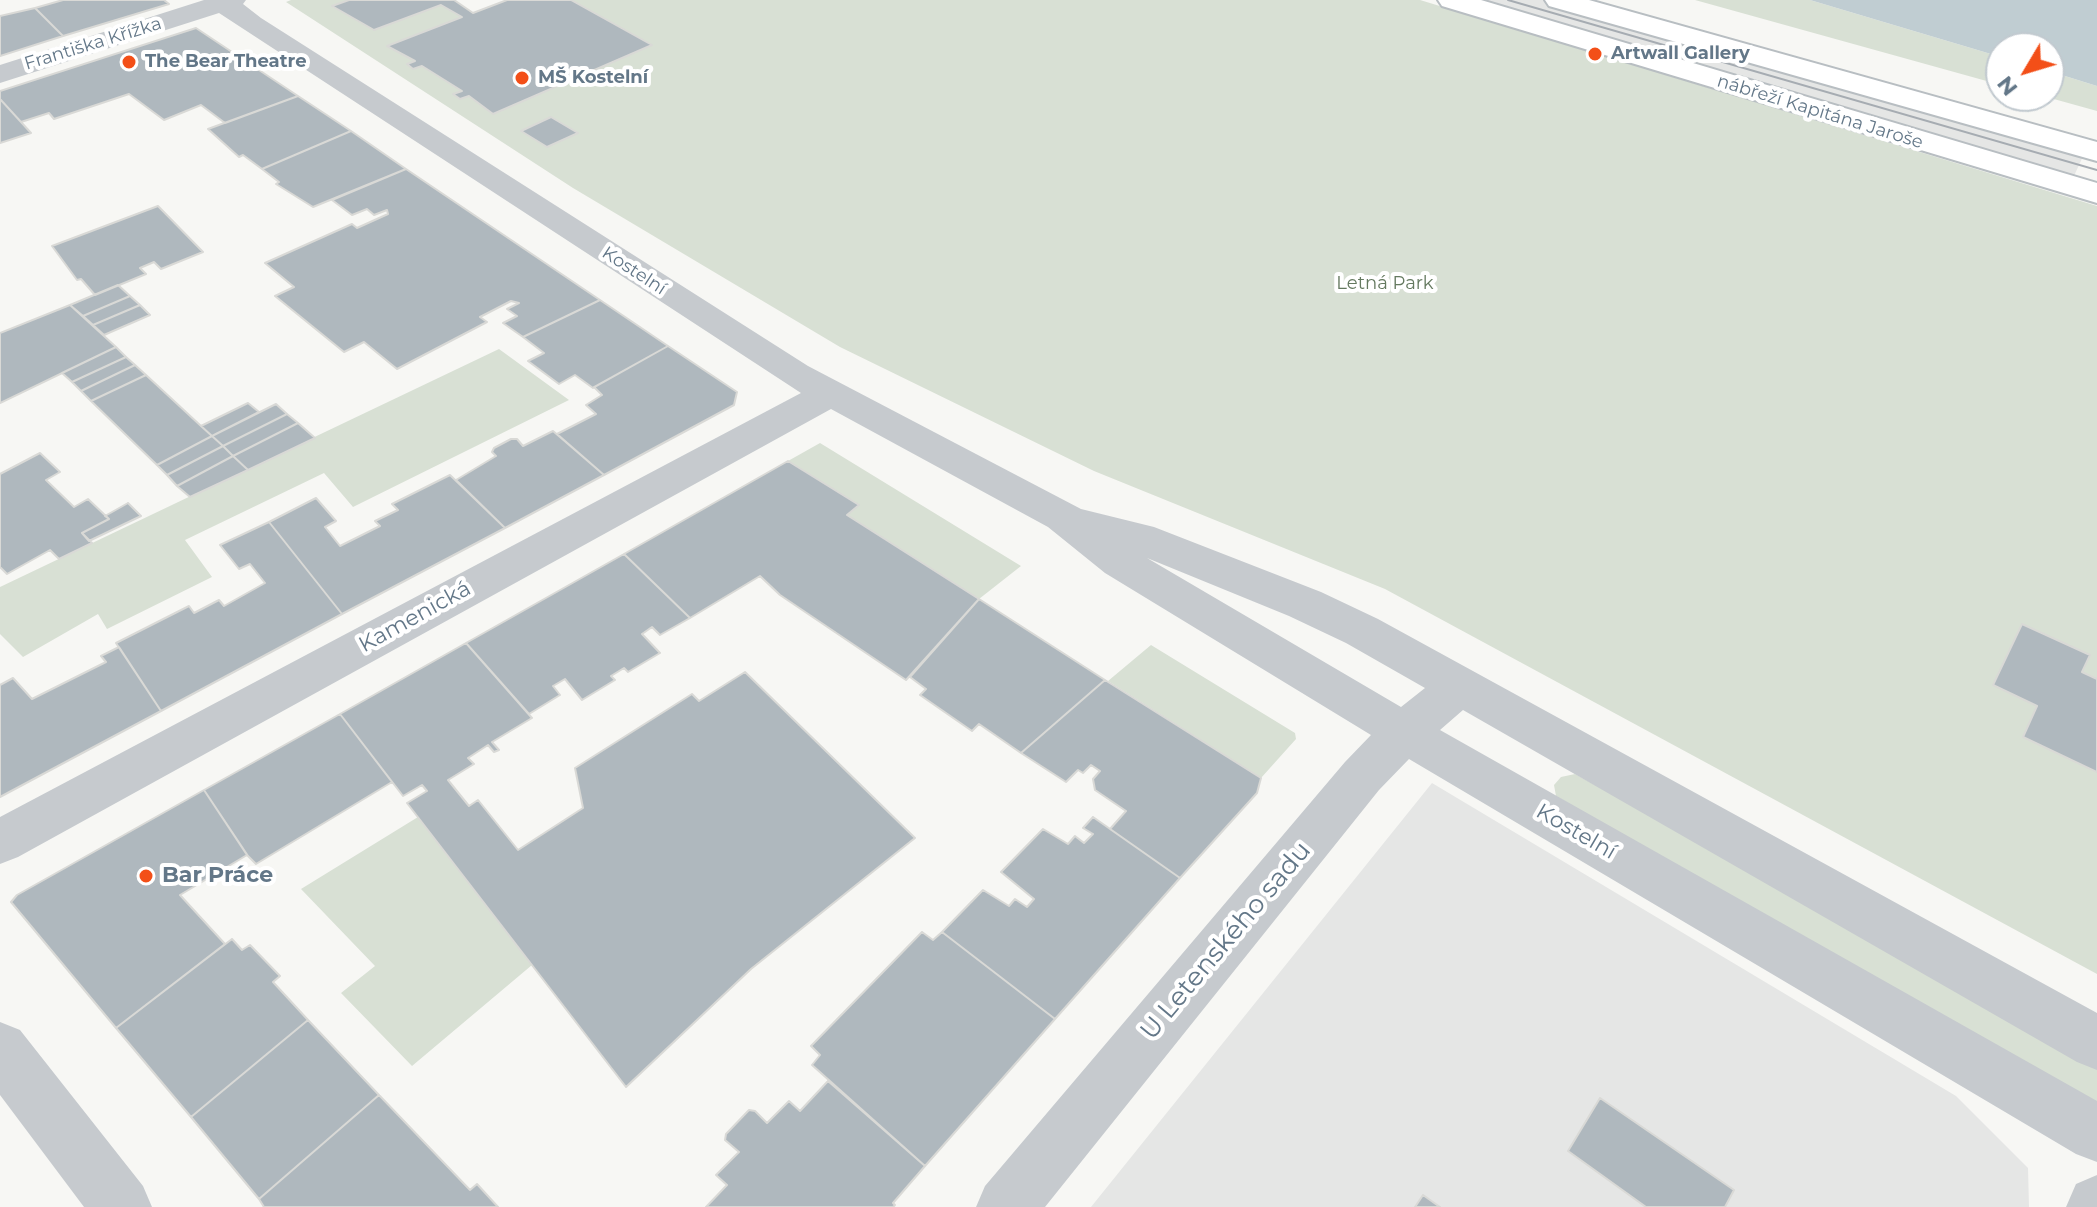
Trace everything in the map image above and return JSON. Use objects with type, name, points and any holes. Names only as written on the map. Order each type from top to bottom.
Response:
[{"type":"main road","name":"nábřeží Kapitána Jaroše","points":[[1452,0],[2097,193]]},
{"type":"main road","name":"nábřeží Kapitána Jaroše","points":[[1559,0],[2097,152]]},
{"type":"main road","points":[[1629,0],[2097,129]]},
{"type":"street","name":"Františka Křížka","points":[[0,74],[225,1]]},
{"type":"street","name":"Kostelní","points":[[225,1],[749,345],[831,394],[1063,517],[1120,562],[1404,732],[2097,1133]]},
{"type":"street","name":"Kamenická","points":[[0,842],[775,421],[831,394]]},
{"type":"street","name":"Kostelní","points":[[1063,517],[1139,538],[1305,604],[1362,631],[2097,1043]]},
{"type":"street","name":"U Letenského sadu","points":[[1006,1207],[1362,776],[1404,732],[1459,687]]},
{"type":"street","points":[[0,1049],[122,1207]]},
{"type":"shaded area","points":[[1476,0],[1550,0],[2085,152],[2073,178]]},
{"type":"shaded area","points":[[1810,0],[2097,0],[2097,86],[2065,76],[2065,32],[1985,32],[1985,52]]},
{"type":"shaded area","points":[[1432,783],[1956,1096],[2028,1168],[2029,1207],[1091,1207]]},
{"type":"green space","name":"Letná Park","points":[[349,0],[333,7],[374,30],[441,5],[462,17],[388,47],[415,61],[407,64],[413,69],[422,66],[462,91],[454,94],[469,96],[493,114],[651,45],[571,0],[1420,0],[2097,206],[2097,679],[2082,672],[2089,656],[2022,625],[1993,685],[2037,706],[2023,737],[2097,772],[2097,974],[1385,589],[1094,471],[840,347],[573,188],[286,2]]},
{"type":"green space","points":[[1695,0],[1810,0],[1985,52],[1985,81]]},
{"type":"green space","points":[[2065,76],[2097,86],[2097,111],[2065,102]]},
{"type":"green space","points":[[499,349],[569,400],[353,507],[324,473],[185,540],[212,577],[107,629],[98,614],[23,657],[0,634],[0,587]]},
{"type":"green space","points":[[820,443],[1021,566],[979,599],[847,515],[859,505],[788,461]]},
{"type":"green space","points":[[1151,645],[1295,733],[1296,739],[1261,778],[1108,681]]},
{"type":"green space","points":[[1575,774],[2097,1061],[2097,1117],[1556,796],[1554,785],[1561,777]]},
{"type":"green space","points":[[418,817],[532,965],[412,1066],[341,993],[375,966],[301,889]]},
{"type":"building","points":[[63,0],[164,0],[169,4],[63,36],[35,8]]},
{"type":"building","points":[[349,0],[454,0],[473,13],[507,0],[571,0],[652,45],[493,114],[469,96],[460,99],[453,94],[462,91],[422,66],[413,69],[407,64],[415,61],[387,46],[462,17],[441,5],[374,30],[332,6]]},
{"type":"building","points":[[35,8],[63,36],[0,56],[0,16]]},
{"type":"building","points":[[196,28],[298,96],[225,123],[201,105],[164,120],[129,94],[54,119],[49,113],[21,122],[0,99],[0,91]]},
{"type":"building","points":[[298,96],[351,131],[262,169],[243,155],[239,157],[208,129]]},
{"type":"building","points":[[0,99],[21,122],[31,133],[0,143]]},
{"type":"building","points":[[551,117],[578,133],[547,147],[521,131]]},
{"type":"building","points":[[351,131],[406,169],[313,207],[276,184],[279,182],[262,169]]},
{"type":"building","points":[[406,169],[600,300],[523,337],[503,323],[517,316],[507,309],[519,303],[511,301],[480,317],[487,322],[397,369],[364,342],[344,352],[275,296],[294,287],[265,263],[352,224],[357,228],[388,214],[387,210],[374,215],[367,209],[352,215],[332,200]]},
{"type":"building","points":[[158,206],[203,252],[161,269],[154,262],[140,268],[146,274],[95,295],[81,279],[77,280],[52,246]]},
{"type":"building","points":[[118,285],[130,296],[83,316],[70,305]]},
{"type":"building","points":[[130,296],[140,305],[93,325],[83,316]]},
{"type":"building","points":[[600,300],[668,346],[593,388],[575,375],[559,384],[528,361],[544,353],[523,337]]},
{"type":"building","points":[[70,305],[116,347],[0,403],[0,333]]},
{"type":"building","points":[[140,305],[150,315],[104,335],[93,325]]},
{"type":"building","points":[[668,346],[737,392],[734,405],[604,475],[557,434],[596,414],[586,405],[602,395],[594,387]]},
{"type":"building","points":[[116,347],[126,357],[72,382],[62,373]]},
{"type":"building","points":[[126,357],[135,365],[81,391],[72,382]]},
{"type":"building","points":[[135,365],[146,375],[91,401],[81,391]]},
{"type":"building","points":[[146,375],[212,436],[157,465],[91,401]]},
{"type":"building","points":[[248,403],[259,412],[212,436],[201,426]]},
{"type":"building","points":[[276,404],[287,414],[223,446],[212,436]]},
{"type":"building","points":[[287,414],[298,423],[233,456],[223,446]]},
{"type":"building","points":[[298,423],[315,438],[248,470],[233,456]]},
{"type":"building","points":[[553,431],[604,475],[505,528],[456,480],[496,456],[492,452],[494,448],[511,439],[517,439],[523,446]]},
{"type":"building","points":[[212,436],[223,446],[167,475],[157,465]]},
{"type":"building","points":[[223,446],[233,456],[177,486],[167,475]]},
{"type":"building","points":[[40,453],[60,472],[46,480],[74,507],[88,499],[109,519],[82,533],[92,543],[59,559],[50,550],[7,574],[0,567],[0,474]]},
{"type":"building","points":[[233,456],[248,470],[190,497],[177,486]]},
{"type":"building","points":[[788,461],[859,505],[847,515],[979,599],[906,680],[780,595],[760,576],[690,618],[624,554]]},
{"type":"building","points":[[450,475],[505,528],[342,614],[269,522],[316,498],[336,521],[325,527],[340,546],[380,526],[375,521],[398,510],[392,504]]},
{"type":"building","points":[[128,503],[141,516],[89,541],[82,533],[109,519],[105,516]]},
{"type":"building","points":[[269,522],[342,614],[161,711],[116,643],[189,606],[194,613],[219,600],[224,606],[265,583],[250,564],[239,569],[220,545]]},
{"type":"building","points":[[624,554],[690,618],[660,635],[652,627],[642,634],[660,653],[628,672],[624,668],[611,676],[615,680],[582,700],[565,679],[553,686],[560,695],[529,714],[466,643]]},
{"type":"building","points":[[979,599],[1105,680],[1021,753],[979,724],[972,731],[920,695],[926,689],[910,677]]},
{"type":"building","points":[[2022,624],[2090,655],[2082,672],[2097,679],[2097,772],[2023,737],[2037,706],[1993,685]]},
{"type":"building","points":[[466,643],[532,718],[492,742],[499,750],[494,752],[488,745],[468,758],[474,764],[448,780],[469,806],[478,800],[518,850],[583,808],[575,768],[692,694],[699,701],[745,672],[915,838],[751,969],[626,1087],[407,803],[427,791],[422,785],[403,796],[340,714]]},
{"type":"building","points":[[119,647],[161,711],[0,797],[0,685],[13,678],[32,699],[106,662],[101,656]]},
{"type":"building","points":[[1105,680],[1261,778],[1257,793],[1180,878],[1110,829],[1126,811],[1095,790],[1093,779],[1100,771],[1091,765],[1083,773],[1078,770],[1066,782],[1021,753]]},
{"type":"building","points":[[340,714],[392,782],[256,864],[204,790]]},
{"type":"building","points":[[204,790],[247,855],[180,895],[225,944],[116,1028],[11,902],[17,895]]},
{"type":"building","points":[[1093,817],[1180,878],[1055,1019],[942,932],[983,890],[1009,906],[1015,899],[1027,907],[1034,899],[1001,872],[1043,829],[1068,844],[1075,836],[1084,843],[1093,834],[1083,828]]},
{"type":"building","points":[[922,932],[933,940],[942,932],[1055,1019],[925,1166],[812,1065],[820,1055],[811,1046]]},
{"type":"building","points":[[232,939],[242,950],[250,945],[280,976],[273,982],[308,1020],[191,1117],[116,1028]]},
{"type":"building","points":[[308,1020],[379,1095],[259,1199],[191,1117]]},
{"type":"building","points":[[828,1081],[925,1166],[893,1203],[895,1205],[706,1207],[727,1185],[716,1175],[739,1152],[725,1140],[726,1134],[749,1110],[755,1111],[767,1123],[789,1101],[800,1111]]},
{"type":"building","points":[[379,1095],[470,1190],[477,1184],[498,1207],[264,1207],[259,1199]]},
{"type":"building","points":[[1600,1098],[1734,1190],[1725,1207],[1646,1207],[1568,1151]]},
{"type":"building","points":[[1423,1195],[1440,1207],[1415,1207]]},
{"type":"tram line","points":[[1508,0],[2097,170]]},
{"type":"place","name":"Artwall Gallery","points":[[1595,54]]},
{"type":"place","name":"The Bear Theatre","points":[[129,62]]},
{"type":"place","name":"MŠ Kostelní","points":[[522,78]]},
{"type":"place","name":"Bar Práce","points":[[146,876]]}]
